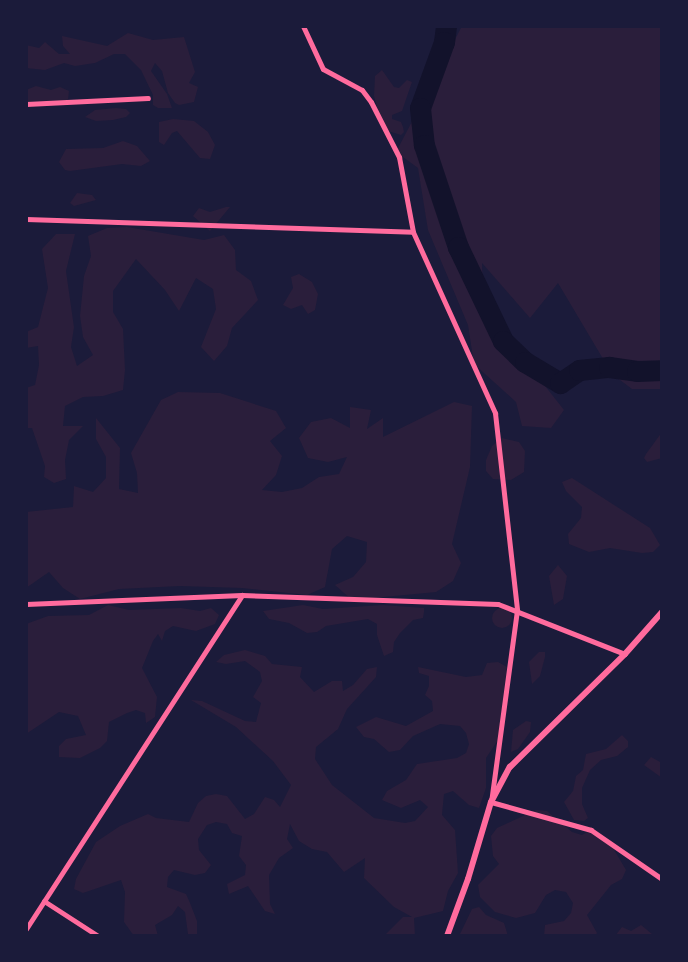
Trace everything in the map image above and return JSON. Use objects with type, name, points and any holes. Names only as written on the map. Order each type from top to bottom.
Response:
[{"type":"street","points":[[303,26],[323,69],[362,90],[371,102],[399,157],[413,232],[495,413],[517,610],[491,802],[464,891],[447,936]]},
{"type":"street","points":[[26,104],[148,97]]},
{"type":"street","points":[[26,219],[413,232]]},
{"type":"street","points":[[26,929],[242,595]]},
{"type":"street","points":[[26,604],[242,595],[498,604],[625,654]]},
{"type":"street","points":[[491,802],[510,767],[625,654],[662,612]]},
{"type":"street","points":[[491,802],[591,830],[662,879]]},
{"type":"street","points":[[44,901],[98,936]]},
{"type":"shaded area","points":[[462,26],[662,26],[662,389],[632,389],[612,374],[558,283],[530,318],[482,263],[483,296],[502,331],[564,410],[551,428],[522,426],[516,402],[474,364],[468,325],[428,230],[418,168],[396,152]]},
{"type":"shaded area","points":[[128,33],[153,40],[184,37],[195,72],[189,83],[198,87],[194,102],[179,105],[175,103],[168,93],[162,71],[155,63],[151,71],[167,94],[172,108],[158,108],[153,105],[153,95],[141,70],[125,54],[114,54],[95,63],[75,66],[64,63],[45,70],[26,68],[26,45],[39,48],[45,42],[59,54],[70,54],[63,46],[62,36],[107,46]]},
{"type":"shaded area","points":[[382,70],[394,87],[399,88],[407,80],[412,82],[402,111],[392,115],[392,119],[401,122],[404,132],[401,135],[388,131],[381,121],[374,96],[375,76]]},
{"type":"shaded area","points":[[36,86],[51,90],[60,87],[69,91],[68,100],[26,102],[26,90]]},
{"type":"shaded area","points":[[126,109],[130,113],[126,117],[113,120],[96,121],[85,117],[95,110]]},
{"type":"shaded area","points":[[173,119],[194,121],[208,132],[215,145],[210,159],[200,158],[177,131],[172,133],[164,145],[159,142],[159,122]]},
{"type":"shaded area","points":[[123,141],[137,146],[150,161],[141,166],[122,164],[70,171],[65,170],[59,162],[66,149],[103,148]]},
{"type":"shaded area","points":[[77,193],[92,195],[96,200],[74,206],[70,203]]},
{"type":"shaded area","points":[[230,207],[210,231],[193,216],[199,208],[210,212]]},
{"type":"shaded area","points":[[127,227],[204,240],[224,235],[235,250],[236,270],[251,281],[258,300],[232,328],[227,346],[214,361],[201,347],[216,309],[213,289],[196,278],[179,311],[165,290],[136,259],[113,291],[113,312],[123,329],[123,390],[103,396],[83,397],[65,406],[63,426],[83,426],[69,440],[65,460],[66,479],[54,483],[44,477],[45,466],[32,428],[26,428],[26,388],[35,385],[39,365],[38,346],[26,348],[26,332],[38,327],[48,288],[42,249],[56,234],[75,234],[66,271],[74,327],[71,347],[77,366],[93,355],[83,337],[80,316],[84,276],[91,256],[88,236],[107,228]]},
{"type":"shaded area","points":[[299,274],[312,282],[318,294],[315,310],[308,314],[302,305],[291,309],[283,305],[293,288],[291,277]]},
{"type":"shaded area","points":[[178,392],[220,393],[276,411],[286,428],[270,441],[282,456],[276,475],[262,490],[282,492],[302,488],[319,477],[339,474],[347,457],[328,462],[308,458],[299,438],[311,422],[331,418],[350,428],[350,407],[371,410],[367,429],[383,418],[383,437],[454,402],[472,406],[470,467],[452,544],[461,563],[453,581],[436,592],[352,600],[335,585],[353,577],[366,562],[367,542],[347,536],[332,549],[325,587],[307,595],[242,588],[180,586],[119,589],[80,599],[63,588],[49,572],[26,588],[26,512],[73,507],[74,486],[93,492],[106,478],[106,457],[96,439],[96,418],[120,448],[119,489],[138,493],[137,473],[131,453],[161,400]]},
{"type":"shaded area","points":[[662,432],[662,458],[647,462],[644,458],[646,454]]},
{"type":"shaded area","points":[[502,438],[519,442],[525,451],[524,472],[511,480],[493,479],[486,471],[486,460],[492,446]]},
{"type":"shaded area","points":[[572,478],[650,528],[660,545],[653,552],[642,553],[610,548],[589,552],[569,544],[568,534],[581,518],[582,507],[566,491],[562,482]]},
{"type":"shaded area","points":[[558,565],[567,576],[563,599],[554,605],[549,576]]},
{"type":"shaded area","points":[[108,605],[129,610],[181,608],[200,611],[211,608],[219,615],[215,624],[196,631],[173,626],[165,631],[162,641],[158,634],[153,641],[142,668],[157,697],[155,717],[146,723],[145,713],[136,710],[127,713],[109,722],[107,741],[100,748],[80,758],[59,757],[59,746],[66,739],[86,735],[78,716],[59,712],[26,734],[26,624],[48,616],[89,615]]},
{"type":"shaded area","points":[[303,605],[323,609],[383,605],[424,608],[424,612],[423,618],[413,620],[400,633],[394,642],[393,652],[384,656],[377,635],[377,624],[368,619],[326,626],[317,632],[307,633],[289,623],[269,619],[263,611]]},
{"type":"shaded area","points":[[502,608],[509,611],[512,618],[509,625],[502,628],[495,625],[492,618],[495,611]]},
{"type":"shaded area","points":[[245,650],[265,656],[272,664],[302,667],[300,677],[314,692],[332,681],[342,681],[343,691],[353,685],[367,669],[377,667],[376,677],[347,709],[338,729],[316,747],[315,759],[332,785],[374,818],[405,823],[415,821],[428,807],[420,800],[401,808],[382,800],[387,791],[406,780],[417,764],[457,758],[466,753],[469,744],[466,733],[460,726],[440,724],[413,736],[400,750],[389,752],[374,739],[364,737],[356,727],[376,717],[406,726],[433,711],[432,701],[425,695],[429,676],[419,673],[418,667],[466,677],[482,675],[487,663],[498,662],[507,667],[498,740],[486,758],[486,788],[479,808],[469,805],[453,791],[444,794],[442,815],[455,830],[458,873],[448,891],[443,911],[414,918],[415,936],[384,936],[403,917],[412,917],[394,907],[364,878],[365,858],[344,872],[327,852],[312,849],[299,841],[290,824],[287,839],[293,848],[279,858],[269,875],[270,904],[275,914],[265,911],[248,886],[229,894],[227,884],[245,875],[246,865],[239,856],[242,836],[232,833],[227,824],[216,822],[207,825],[198,839],[199,850],[211,865],[205,873],[195,875],[174,870],[168,877],[167,887],[186,894],[197,921],[197,936],[188,934],[185,912],[178,906],[172,915],[155,925],[158,936],[134,936],[124,922],[125,892],[121,880],[83,893],[74,889],[76,879],[96,842],[120,826],[148,814],[156,818],[189,822],[198,803],[206,796],[216,794],[227,796],[245,819],[254,814],[265,797],[274,800],[280,807],[291,785],[273,761],[236,727],[191,700],[202,701],[245,721],[256,722],[261,703],[253,697],[262,681],[260,672],[245,661],[226,664],[216,662],[224,655]]},
{"type":"shaded area","points":[[539,652],[545,652],[545,657],[540,676],[532,684],[529,662]]},
{"type":"shaded area","points":[[526,721],[531,722],[530,732],[518,749],[511,752],[513,730]]},
{"type":"shaded area","points":[[622,735],[628,741],[628,747],[617,756],[601,760],[590,770],[582,788],[582,804],[588,818],[584,821],[574,820],[564,802],[573,791],[576,776],[583,770],[586,754],[606,749]]},
{"type":"shaded area","points":[[651,757],[662,763],[662,778],[644,765]]},
{"type":"shaded area","points":[[536,810],[547,811],[572,832],[582,835],[591,830],[610,843],[626,870],[622,879],[611,885],[587,915],[597,933],[595,936],[544,936],[545,925],[564,921],[571,913],[573,903],[566,892],[555,890],[546,895],[535,913],[516,918],[495,912],[480,897],[478,885],[499,864],[493,856],[491,836],[497,828]]},
{"type":"shaded area","points":[[479,907],[486,915],[504,923],[508,936],[459,936],[472,909]]},
{"type":"shaded area","points":[[641,925],[652,934],[615,936],[622,927],[631,931]]},
{"type":"waterway","points":[[446,26],[444,42],[420,108],[424,145],[458,247],[503,341],[525,362],[560,383],[579,370],[609,367],[637,371],[662,370]]}]
